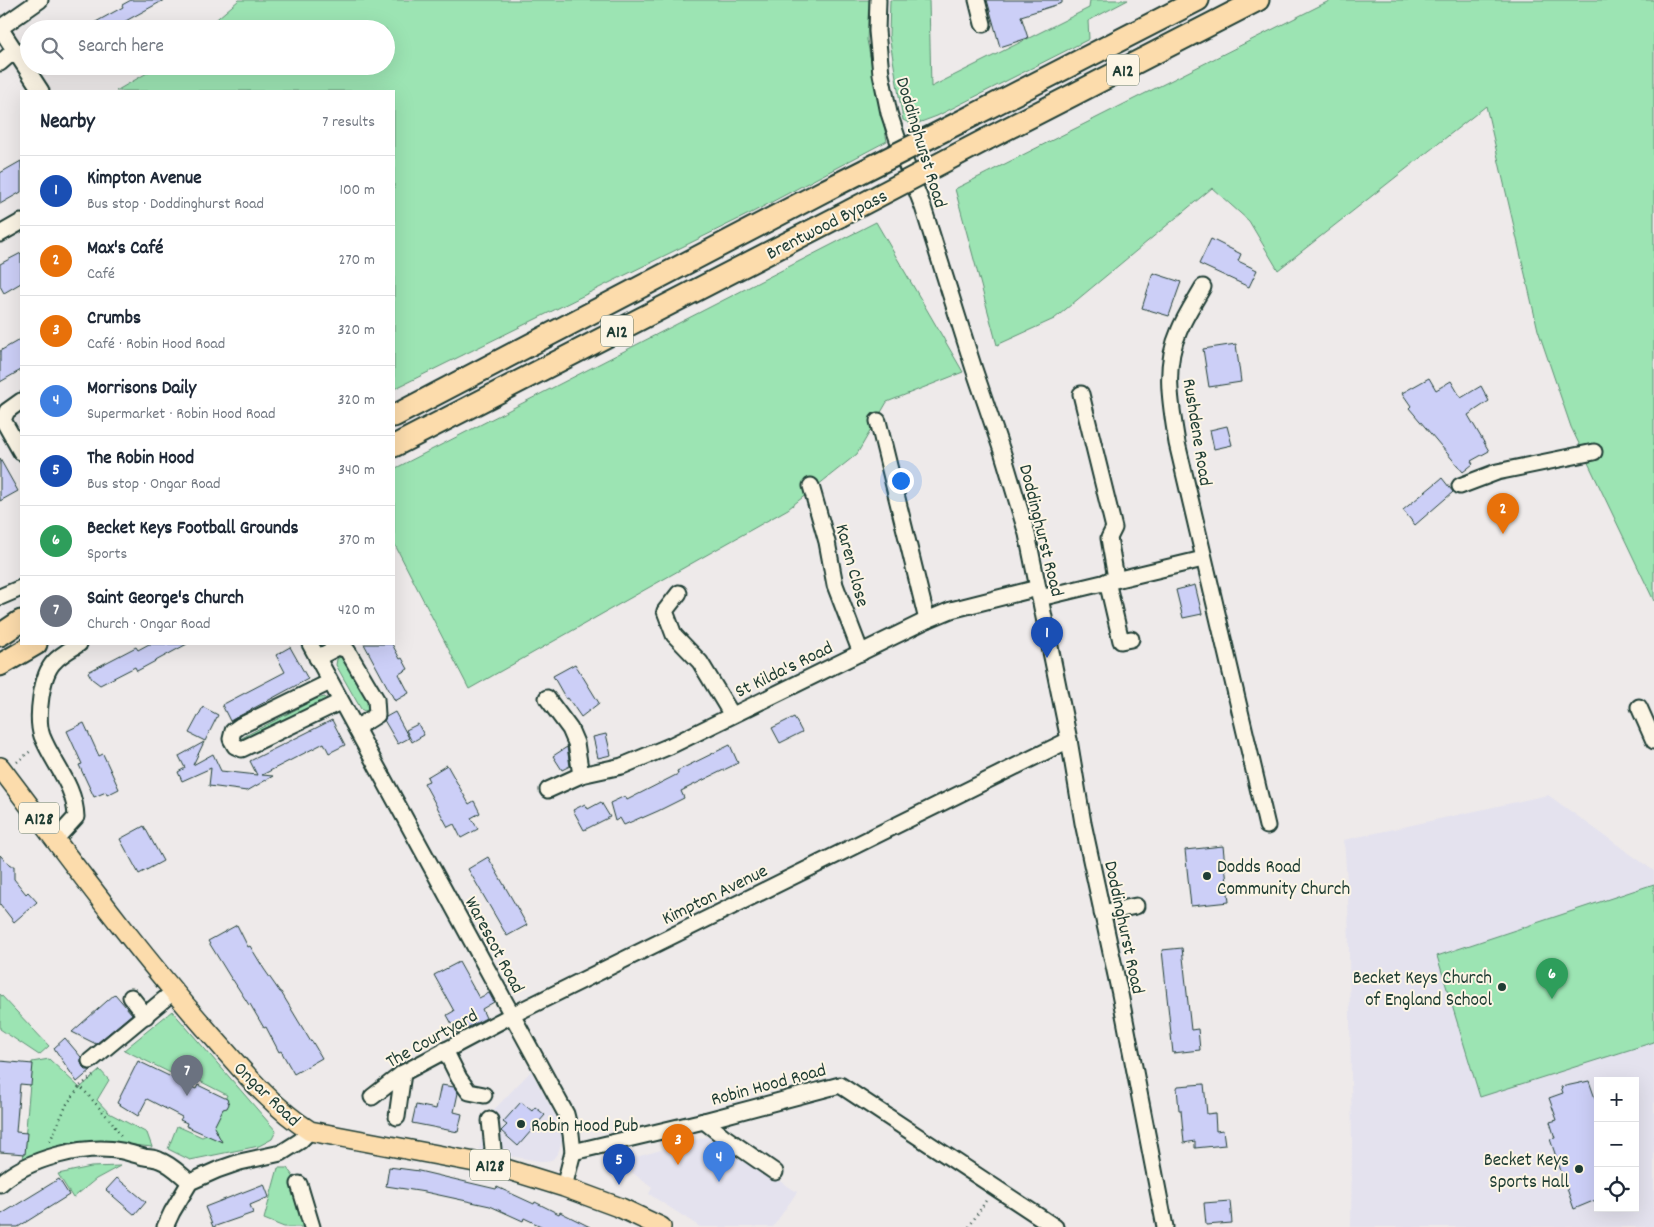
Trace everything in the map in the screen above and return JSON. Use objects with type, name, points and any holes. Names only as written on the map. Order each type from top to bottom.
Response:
[{"type":"highway","name":"Brentwood Bypass","points":[[395,415],[826,190],[1198,0]]},
{"type":"highway","name":"Brentwood Bypass","points":[[395,445],[1258,0]]},
{"type":"highway","points":[[0,635],[20,622]]},
{"type":"highway","points":[[0,665],[34,645]]},
{"type":"main road","name":"Ongar Road","points":[[2,770],[173,992],[276,1106],[310,1131],[490,1165],[564,1187],[621,1208],[661,1227]]},
{"type":"street","points":[[20,58],[0,28],[40,0]]},
{"type":"street","name":"Doddinghurst Road","points":[[878,0],[877,31],[880,66],[889,113],[905,162],[923,207],[974,369],[1004,454],[1026,534],[1069,740],[1083,823],[1120,994],[1165,1227]]},
{"type":"street","points":[[977,0],[983,24]]},
{"type":"street","points":[[0,63],[15,50]]},
{"type":"street","points":[[31,75],[40,90]]},
{"type":"street","points":[[0,234],[20,223]]},
{"type":"street","name":"Rushdene Road","points":[[1203,287],[1178,333],[1170,361],[1169,392],[1177,442],[1203,558],[1267,826]]},
{"type":"street","points":[[1081,394],[1114,528],[1108,538],[1121,640],[1131,639]]},
{"type":"street","points":[[20,402],[7,411],[3,420],[20,450]]},
{"type":"street","points":[[878,421],[927,620]]},
{"type":"street","points":[[1460,486],[1497,472],[1594,452]]},
{"type":"street","name":"Karen Close","points":[[811,486],[827,542],[835,585],[862,653]]},
{"type":"street","points":[[1039,593],[1112,580],[1203,558]]},
{"type":"street","points":[[0,597],[20,588]]},
{"type":"street","points":[[679,593],[665,611],[669,625],[674,635],[700,662],[732,715]]},
{"type":"street","name":"St Kilda's Road","points":[[548,790],[580,775],[622,766],[670,746],[951,610],[1039,593]]},
{"type":"street","points":[[55,840],[76,817],[76,805],[72,791],[42,735],[40,712],[43,684],[53,662],[77,645]]},
{"type":"street","name":"Warescot Road","points":[[311,645],[566,1114],[573,1152],[564,1187]]},
{"type":"street","points":[[318,658],[338,647],[347,650],[376,699],[377,715],[356,728]]},
{"type":"street","points":[[330,682],[240,726],[233,731],[231,739],[235,746],[242,749],[340,702]]},
{"type":"street","points":[[547,698],[570,729],[576,743],[580,775]]},
{"type":"street","points":[[1639,707],[1654,741]]},
{"type":"street","name":"Kimpton Avenue","points":[[512,1015],[1069,740]]},
{"type":"street","points":[[1102,912],[1136,906]]},
{"type":"street","points":[[92,1068],[173,992]]},
{"type":"street","points":[[131,997],[146,1016]]},
{"type":"street","name":"The Courtyard","points":[[372,1097],[402,1073],[512,1015]]},
{"type":"street","points":[[445,1050],[459,1078],[469,1092],[484,1096]]},
{"type":"street","points":[[397,1117],[402,1073]]},
{"type":"street","name":"Robin Hood Road","points":[[573,1152],[704,1121],[840,1085],[1055,1227]]},
{"type":"street","points":[[490,1120],[493,1148],[490,1165]]},
{"type":"street","points":[[704,1121],[775,1172]]},
{"type":"street","points":[[165,1227],[190,1182],[240,1162],[278,1154],[293,1146],[310,1131]]},
{"type":"street","points":[[0,1184],[25,1166],[42,1160],[67,1152],[101,1150],[121,1151],[160,1160],[190,1182]]},
{"type":"street","points":[[299,1184],[312,1227]]},
{"type":"path","points":[[2,770],[44,740]]},
{"type":"path","points":[[42,1160],[62,1112],[92,1068]]},
{"type":"path","points":[[80,1086],[112,1122],[132,1154]]},
{"type":"path","points":[[969,1227],[994,1187]]},
{"type":"shaded area","name":"Becket Keys Church of England School","points":[[1548,795],[1654,871],[1654,1227],[1351,1227],[1352,1140],[1348,894],[1344,840]]},
{"type":"shaded area","points":[[531,1071],[561,1126],[563,1137],[558,1153],[553,1159],[546,1162],[479,1151],[486,1118]]},
{"type":"shaded area","points":[[713,1135],[756,1166],[797,1192],[773,1227],[700,1227],[649,1194],[652,1188],[619,1162]]},
{"type":"green space","points":[[239,0],[869,0],[867,40],[887,141],[751,213],[395,389],[395,90],[118,90],[144,75],[395,75],[395,20],[216,20]]},
{"type":"green space","points":[[890,0],[929,0],[931,87],[1089,8],[1090,0],[1128,0],[1088,21],[1089,39],[937,116],[913,125],[903,120],[889,35]]},
{"type":"green space","points":[[1331,0],[1654,0],[1654,601],[1571,427],[1538,330],[1486,106],[1278,270],[1249,221],[1212,188],[1054,319],[997,345],[955,189]]},
{"type":"green space","points":[[876,222],[963,372],[887,402],[857,454],[788,509],[469,689],[395,545],[395,468]]},
{"type":"green space","points":[[342,656],[372,704],[371,709],[364,711],[361,709],[336,665],[337,659]]},
{"type":"green space","points":[[325,697],[328,702],[241,741],[242,738],[249,734],[316,699]]},
{"type":"green space","points":[[1654,884],[1654,1042],[1480,1097],[1437,956]]},
{"type":"green space","points":[[0,994],[49,1046],[39,1055],[0,1029]]},
{"type":"green space","points":[[172,1011],[276,1131],[272,1139],[259,1146],[190,1160],[168,1149],[177,1126],[202,1137],[211,1133],[227,1095],[190,1076],[187,1081],[124,1050]]},
{"type":"green space","points":[[49,1059],[80,1088],[100,1070],[109,1080],[97,1100],[109,1113],[147,1133],[152,1147],[115,1143],[23,1161],[32,1062]]},
{"type":"green space","points":[[120,1166],[96,1179],[73,1198],[58,1174],[91,1167]]},
{"type":"green space","points":[[278,1168],[287,1168],[299,1184],[309,1227],[284,1227],[264,1219]]},
{"type":"building","points":[[131,0],[164,0],[127,20],[99,20],[123,7],[122,5]]},
{"type":"building","points":[[987,0],[1062,0],[1062,3],[1021,16],[1028,38],[1000,47]]},
{"type":"building","points":[[20,162],[20,193],[0,204],[0,173]]},
{"type":"building","points":[[1211,239],[1241,254],[1238,261],[1257,270],[1249,287],[1199,264]]},
{"type":"building","points":[[20,254],[20,284],[4,293],[0,286],[0,264]]},
{"type":"building","points":[[1153,273],[1181,282],[1169,316],[1142,308]]},
{"type":"building","points":[[20,340],[20,371],[0,382],[0,351]]},
{"type":"building","points":[[1236,344],[1241,382],[1209,387],[1203,349]]},
{"type":"building","points":[[1429,378],[1436,390],[1451,381],[1461,398],[1481,386],[1489,401],[1468,415],[1489,451],[1471,461],[1473,464],[1463,472],[1409,408],[1411,406],[1402,393]]},
{"type":"building","points":[[1227,426],[1232,445],[1214,449],[1210,430]]},
{"type":"building","points":[[0,459],[18,491],[0,501]]},
{"type":"building","points":[[1442,478],[1453,492],[1415,525],[1403,510]]},
{"type":"building","points":[[1195,585],[1202,614],[1183,618],[1176,590]]},
{"type":"building","points":[[147,645],[185,645],[137,671],[135,667],[100,685],[92,679],[88,672],[136,647],[138,650]]},
{"type":"building","points":[[365,645],[393,645],[408,669],[399,674],[409,693],[395,701]]},
{"type":"building","points":[[290,647],[308,679],[230,721],[222,705],[285,672],[276,655]]},
{"type":"building","points":[[575,664],[599,703],[581,717],[568,698],[566,699],[553,676]]},
{"type":"building","points":[[203,707],[218,715],[205,741],[189,733]]},
{"type":"building","points":[[395,712],[409,738],[398,744],[384,720]]},
{"type":"building","points":[[794,717],[802,732],[780,743],[772,728]]},
{"type":"building","points":[[332,720],[345,745],[329,753],[324,743],[262,775],[273,776],[247,791],[209,786],[211,768],[182,781],[178,772],[185,768],[179,756],[204,742],[193,765],[213,754],[221,771],[257,775],[250,761]]},
{"type":"building","points":[[84,723],[99,756],[103,754],[119,789],[107,795],[106,792],[94,797],[79,765],[82,764],[67,731]]},
{"type":"building","points":[[418,724],[424,735],[412,742],[406,730]]},
{"type":"building","points":[[606,734],[611,755],[598,758],[593,737]]},
{"type":"building","points":[[730,745],[738,763],[681,791],[684,798],[658,811],[624,825],[620,818],[615,821],[610,803],[625,796],[627,800],[678,774],[677,771]]},
{"type":"building","points":[[567,747],[570,766],[562,770],[553,756]]},
{"type":"building","points":[[447,765],[469,804],[474,801],[480,813],[471,818],[478,829],[461,838],[454,824],[448,827],[424,783],[429,781],[427,777]]},
{"type":"building","points":[[601,802],[610,817],[584,830],[573,810],[585,804],[588,809]]},
{"type":"building","points":[[144,826],[163,861],[139,874],[120,839]]},
{"type":"building","name":"Dodds Road Community Church","points":[[1223,846],[1229,902],[1191,906],[1185,850]]},
{"type":"building","points":[[0,855],[10,866],[14,866],[14,879],[26,894],[28,892],[37,902],[14,922],[0,904]]},
{"type":"building","points":[[488,857],[527,925],[507,936],[468,869]]},
{"type":"building","points":[[237,925],[248,947],[250,946],[281,992],[322,1058],[294,1074],[281,1051],[279,1052],[266,1027],[264,1028],[208,941]]},
{"type":"building","points":[[1182,948],[1191,1030],[1198,1029],[1200,1050],[1173,1053],[1162,950]]},
{"type":"building","points":[[459,962],[479,998],[489,993],[494,1002],[482,1009],[486,1018],[457,1033],[447,1015],[454,1011],[434,975]]},
{"type":"building","points":[[115,994],[132,1014],[96,1044],[72,1032]]},
{"type":"building","points":[[65,1038],[81,1057],[83,1067],[86,1070],[91,1070],[77,1082],[54,1048]]},
{"type":"building","points":[[0,1061],[33,1064],[31,1085],[20,1084],[16,1132],[27,1133],[25,1154],[0,1152]]},
{"type":"building","points":[[138,1061],[196,1089],[198,1085],[227,1099],[229,1104],[227,1108],[223,1109],[214,1127],[222,1142],[186,1126],[187,1123],[180,1120],[182,1117],[147,1099],[138,1116],[117,1103]]},
{"type":"building","name":"Becket Keys Sports Hall","points":[[1589,1081],[1594,1095],[1594,1201],[1574,1209],[1550,1139],[1555,1138],[1550,1122],[1557,1120],[1549,1098],[1563,1093],[1561,1087]]},
{"type":"building","points":[[1204,1084],[1207,1114],[1215,1113],[1216,1131],[1223,1130],[1225,1145],[1195,1148],[1195,1141],[1184,1143],[1177,1088],[1178,1086]]},
{"type":"building","points":[[441,1085],[454,1087],[458,1093],[454,1112],[462,1114],[458,1132],[412,1123],[416,1105],[436,1109]]},
{"type":"building","name":"Robin Hood Pub","points":[[521,1102],[532,1111],[535,1107],[545,1115],[518,1146],[501,1131],[507,1125],[503,1122]]},
{"type":"building","points":[[389,1167],[419,1171],[496,1189],[497,1187],[559,1214],[560,1212],[590,1227],[543,1227],[524,1218],[523,1221],[490,1206],[386,1186]]},
{"type":"building","points":[[117,1178],[146,1202],[135,1215],[106,1190]]},
{"type":"building","points":[[59,1179],[69,1195],[18,1227],[0,1227],[0,1215]]},
{"type":"building","points":[[264,1184],[269,1197],[250,1205],[253,1213],[213,1227],[205,1207]]},
{"type":"building","points":[[1230,1201],[1232,1223],[1206,1225],[1204,1203]]},
{"type":"place","name":"Max's Café","points":[[1503,534]]},
{"type":"place","name":"Kimpton Avenue","points":[[1047,658]]},
{"type":"place","name":"Dodds Road Community Church","points":[[1207,876]]},
{"type":"place","name":"Becket Keys Church of England School","points":[[1502,987]]},
{"type":"place","name":"Becket Keys Football Grounds","points":[[1552,999]]},
{"type":"place","name":"Saint George's Church","points":[[187,1096]]},
{"type":"place","name":"Robin Hood Pub","points":[[521,1124]]},
{"type":"place","name":"Crumbs","points":[[678,1165]]},
{"type":"place","name":"Becket Keys Sports Hall","points":[[1579,1169]]},
{"type":"place","name":"Morrisons Daily","points":[[719,1182]]},
{"type":"place","name":"The Robin Hood","points":[[619,1185]]}]
